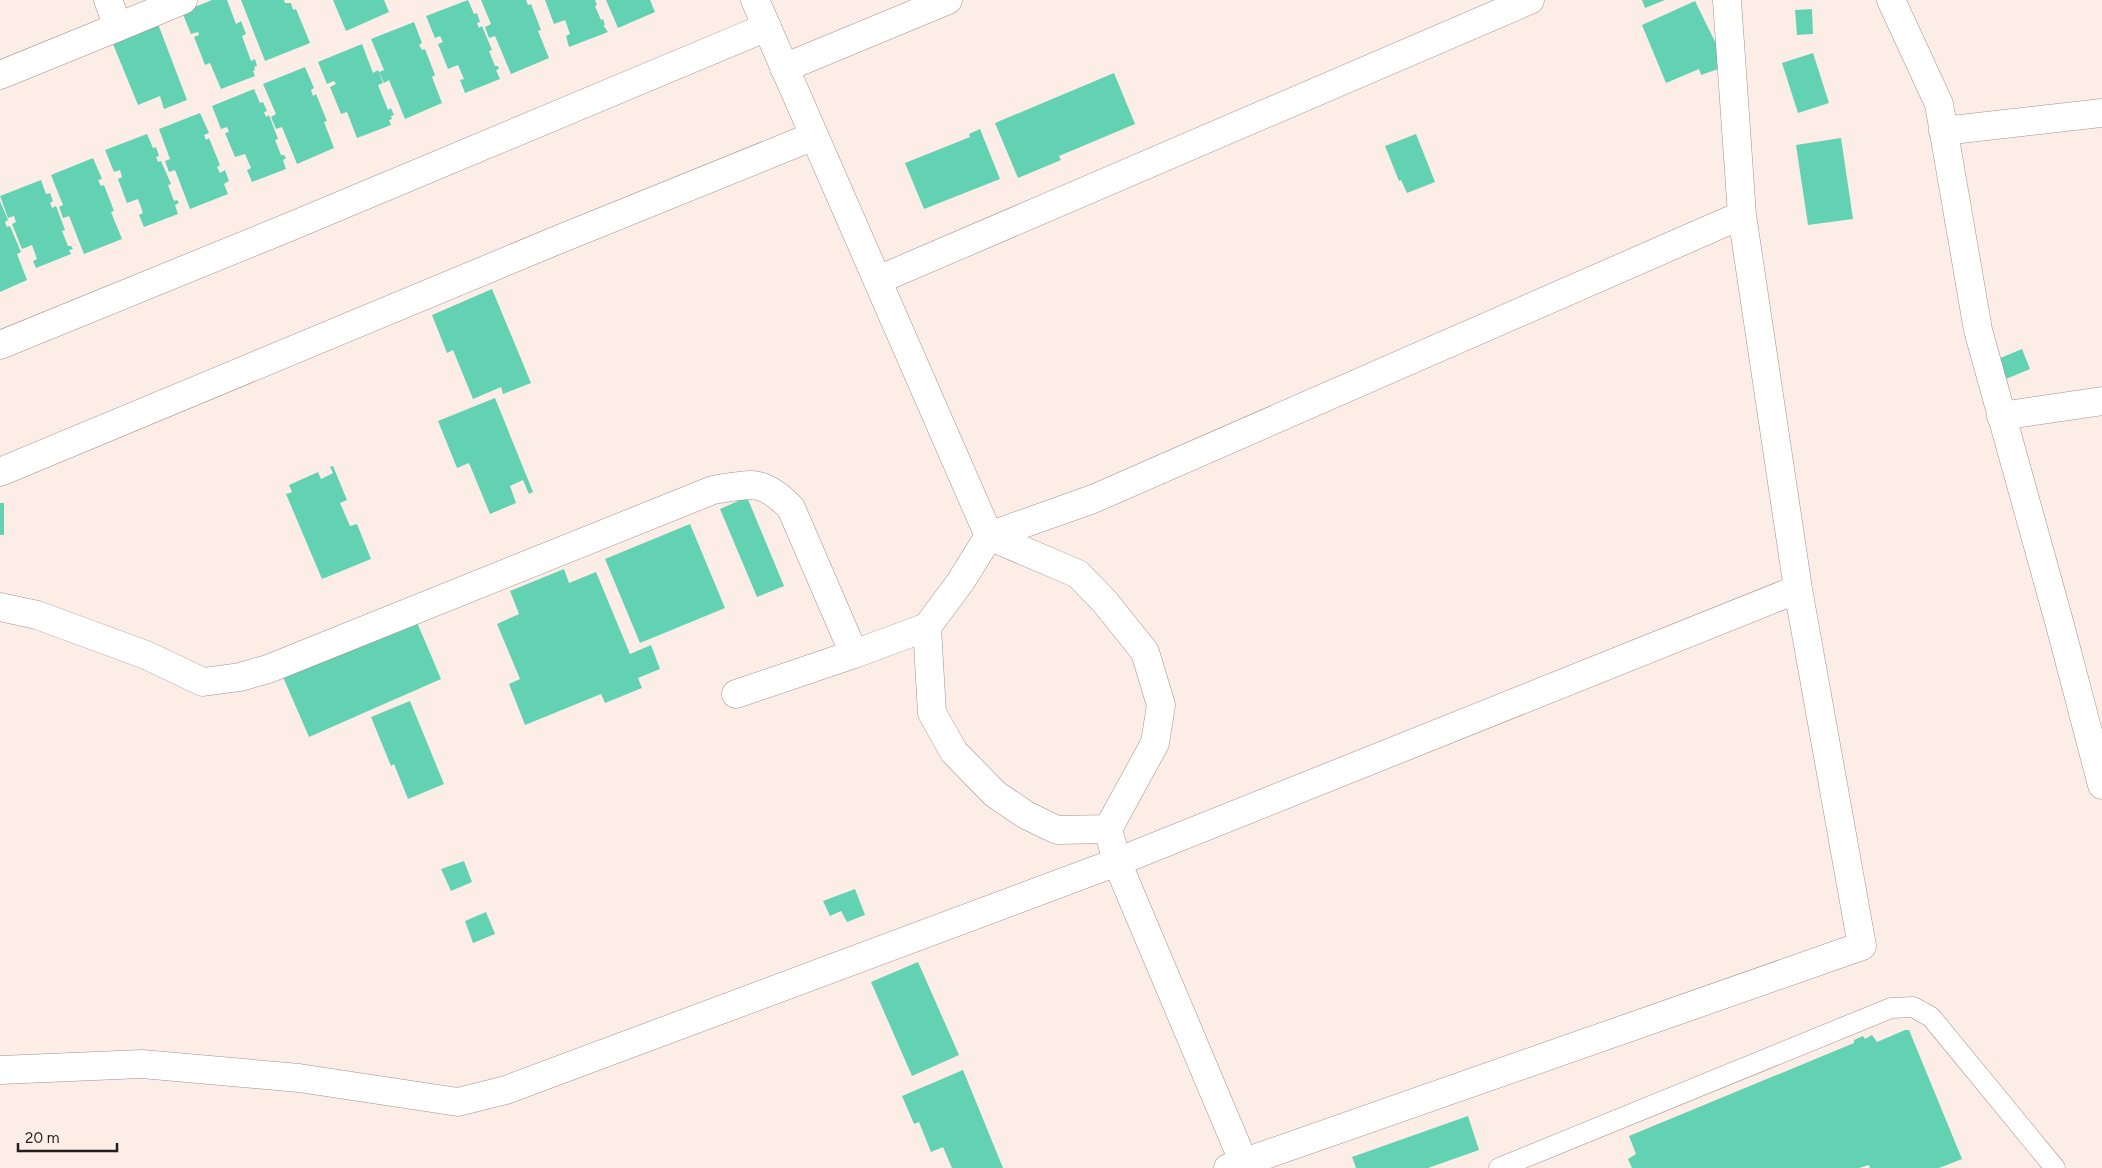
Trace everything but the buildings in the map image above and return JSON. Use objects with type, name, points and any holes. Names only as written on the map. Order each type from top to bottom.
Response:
[{"type":"street","points":[[108,0],[118,27]]},
{"type":"street","points":[[0,75],[183,0]]},
{"type":"street","points":[[755,0],[989,536],[1078,574],[1105,602],[1145,652],[1161,704],[1155,743],[1108,829],[1117,862],[1239,1166],[1862,946],[1798,589],[1742,215],[1727,0]]},
{"type":"street","points":[[784,68],[948,0]]},
{"type":"street","points":[[878,280],[1480,10],[1530,0]]},
{"type":"street","points":[[1891,0],[1939,104],[1978,330],[2102,785]]},
{"type":"street","points":[[0,345],[278,232],[767,27]]},
{"type":"street","points":[[1944,131],[2102,113]]},
{"type":"street","points":[[0,472],[555,241],[814,136]]},
{"type":"street","points":[[736,694],[927,627],[961,581],[989,536],[1093,499],[1742,215]]},
{"type":"street","points":[[2001,416],[2102,401]]},
{"type":"street","points":[[0,607],[37,615],[146,655],[203,682],[240,677],[268,669],[713,490],[751,484],[776,492],[791,508],[854,654]]},
{"type":"street","points":[[0,1070],[142,1064],[299,1078],[458,1102],[506,1090],[1117,862],[1798,589]]},
{"type":"street","points":[[927,627],[932,713],[954,752],[995,794],[1026,815],[1057,830],[1108,829]]},
{"type":"lane","points":[[1499,1168],[1891,1008],[1913,1007],[1931,1017],[2055,1168]]}]
